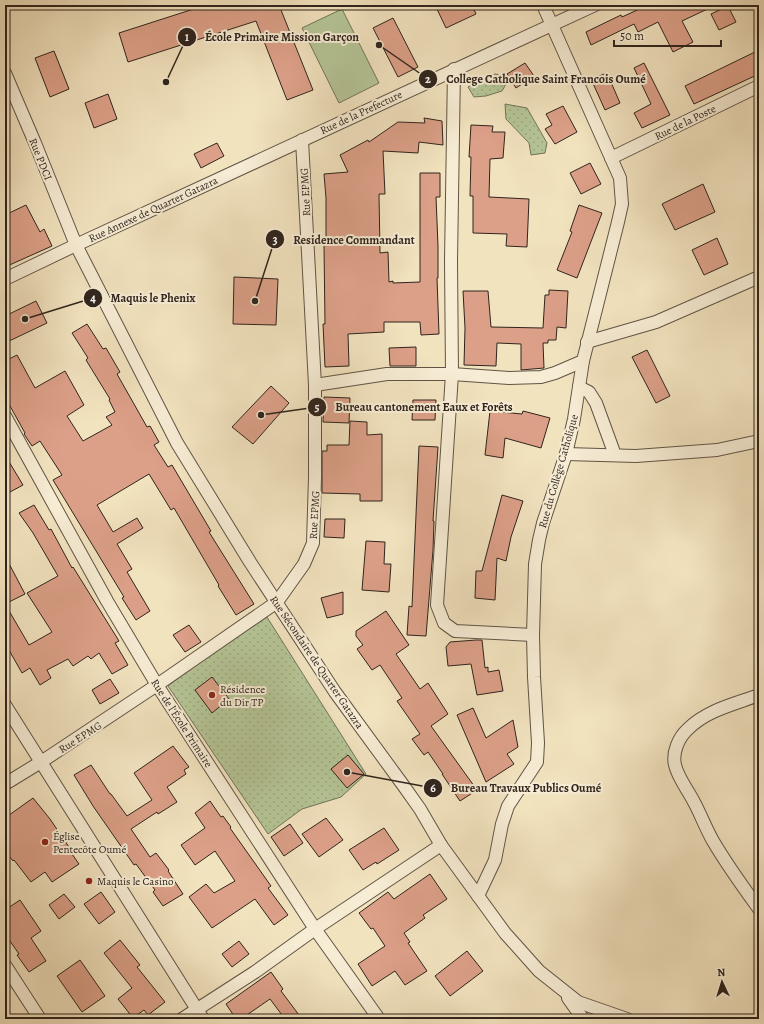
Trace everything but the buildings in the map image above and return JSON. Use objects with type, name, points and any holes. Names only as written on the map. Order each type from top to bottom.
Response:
[{"type":"street","name":"Rue du Collège Catholique","points":[[478,896],[495,860],[502,824],[508,806],[536,762],[538,732],[534,677],[533,590],[539,540],[566,454],[574,419],[587,342],[622,204],[620,178],[543,5]]},
{"type":"street","name":"Rue de la Prefecture","points":[[302,140],[595,5]]},
{"type":"street","points":[[454,69],[451,261],[452,374],[437,605],[444,623],[455,631],[533,635]]},
{"type":"street","name":"Rue PDCI","points":[[5,73],[76,245]]},
{"type":"street","name":"Rue de la Poste","points":[[611,158],[759,86]]},
{"type":"street","name":"Rue Annexe de Quarter Gatazra","points":[[5,279],[302,140]]},
{"type":"street","name":"Rue EPMG","points":[[5,784],[41,762],[157,685],[277,602],[304,564],[313,544],[316,504],[315,385],[302,140]]},
{"type":"street","name":"Rue Sécondaire de Quarter Gatazra","points":[[76,245],[177,443],[250,562],[336,692],[420,809],[441,845],[505,933],[539,971],[578,1002],[627,1019]]},
{"type":"street","points":[[587,342],[656,322],[759,277]]},
{"type":"street","points":[[315,385],[387,374],[452,374],[509,378],[542,377],[583,361]]},
{"type":"street","points":[[579,387],[589,392],[596,403],[615,455]]},
{"type":"street","name":"Rue de l'École Primaire","points":[[5,416],[107,601],[157,685],[315,929],[379,1019]]},
{"type":"street","points":[[566,454],[636,456],[717,450],[759,440]]},
{"type":"street","points":[[759,695],[700,719],[687,729],[678,742],[674,763],[677,772],[694,802],[712,840],[759,909]]},
{"type":"street","points":[[5,705],[199,1014]]},
{"type":"street","points":[[182,1019],[199,1014],[315,929],[441,845]]},
{"type":"street","points":[[5,965],[40,1019]]},
{"type":"street","points":[[560,988],[584,1019]]},
{"type":"green space","points":[[342,9],[379,83],[339,103],[302,28]]},
{"type":"green space","points":[[495,74],[501,75],[506,84],[502,91],[486,96],[474,97],[468,87]]},
{"type":"green space","points":[[505,104],[527,108],[547,143],[545,153],[531,155],[529,143],[506,119]]},
{"type":"green space","points":[[265,614],[366,774],[341,797],[302,809],[268,834],[168,686]]},
{"type":"place","name":"College Catholique Saint Francois Oumé","points":[[379,45]]},
{"type":"place","name":"École Primaire Mission Garçon","points":[[166,82]]},
{"type":"place","name":"Residence Commandant","points":[[255,301]]},
{"type":"place","name":"Maquis le Phenix","points":[[25,319]]},
{"type":"place","name":"Bureau cantonement Eaux et Forêts","points":[[261,415]]},
{"type":"place","name":"Résidence du Dir TP","points":[[212,695]]},
{"type":"place","name":"Bureau Travaux Publics Oumé","points":[[347,772]]},
{"type":"place","name":"Église Pentecôte Oumé","points":[[45,842]]},
{"type":"place","name":"Maquis le Casino","points":[[89,881]]}]
